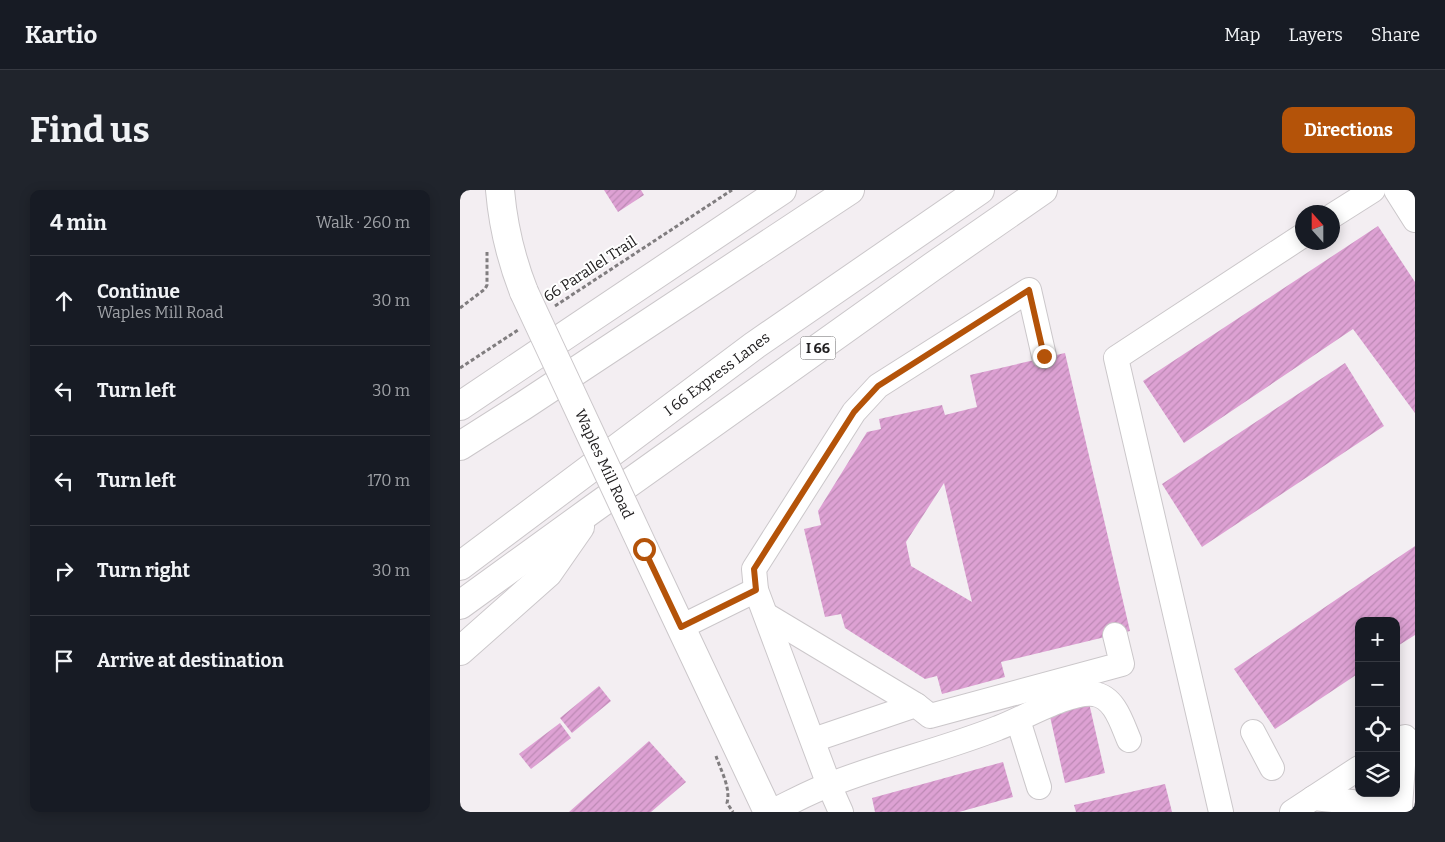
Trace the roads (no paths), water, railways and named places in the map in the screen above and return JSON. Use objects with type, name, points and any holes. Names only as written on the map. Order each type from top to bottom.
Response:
[{"type":"main road","name":"Waples Mill Road","points":[[500,190],[503,220],[514,268],[524,292],[769,812]]},
{"type":"main road","points":[[460,406],[782,190]]},
{"type":"main road","points":[[460,446],[850,190]]},
{"type":"main road","name":"I 66 Express Lanes","points":[[460,566],[755,345],[980,190]]},
{"type":"main road","name":"I 66","points":[[460,605],[932,267],[1043,190]]},
{"type":"main road","points":[[460,650],[548,573],[594,508]]},
{"type":"lane","points":[[1340,211],[1373,190]]},
{"type":"lane","points":[[1396,190],[1415,220]]},
{"type":"lane","points":[[1221,812],[1116,358],[1295,241]]},
{"type":"lane","points":[[841,812],[828,785],[813,740],[756,590],[754,569],[854,412],[878,386],[1029,290],[1044,356]]},
{"type":"lane","points":[[681,627],[756,590]]},
{"type":"lane","points":[[766,615],[916,705],[930,716],[1122,664],[1115,635]]},
{"type":"lane","points":[[769,812],[828,785],[997,729],[1079,695],[1095,694],[1104,699],[1114,708],[1129,740]]},
{"type":"lane","points":[[813,740],[916,705]]},
{"type":"lane","points":[[1018,720],[1040,787]]},
{"type":"lane","points":[[1253,732],[1272,768]]},
{"type":"lane","points":[[1313,798],[1400,807],[1405,736]]},
{"type":"lane","points":[[1292,812],[1355,771]]}]
